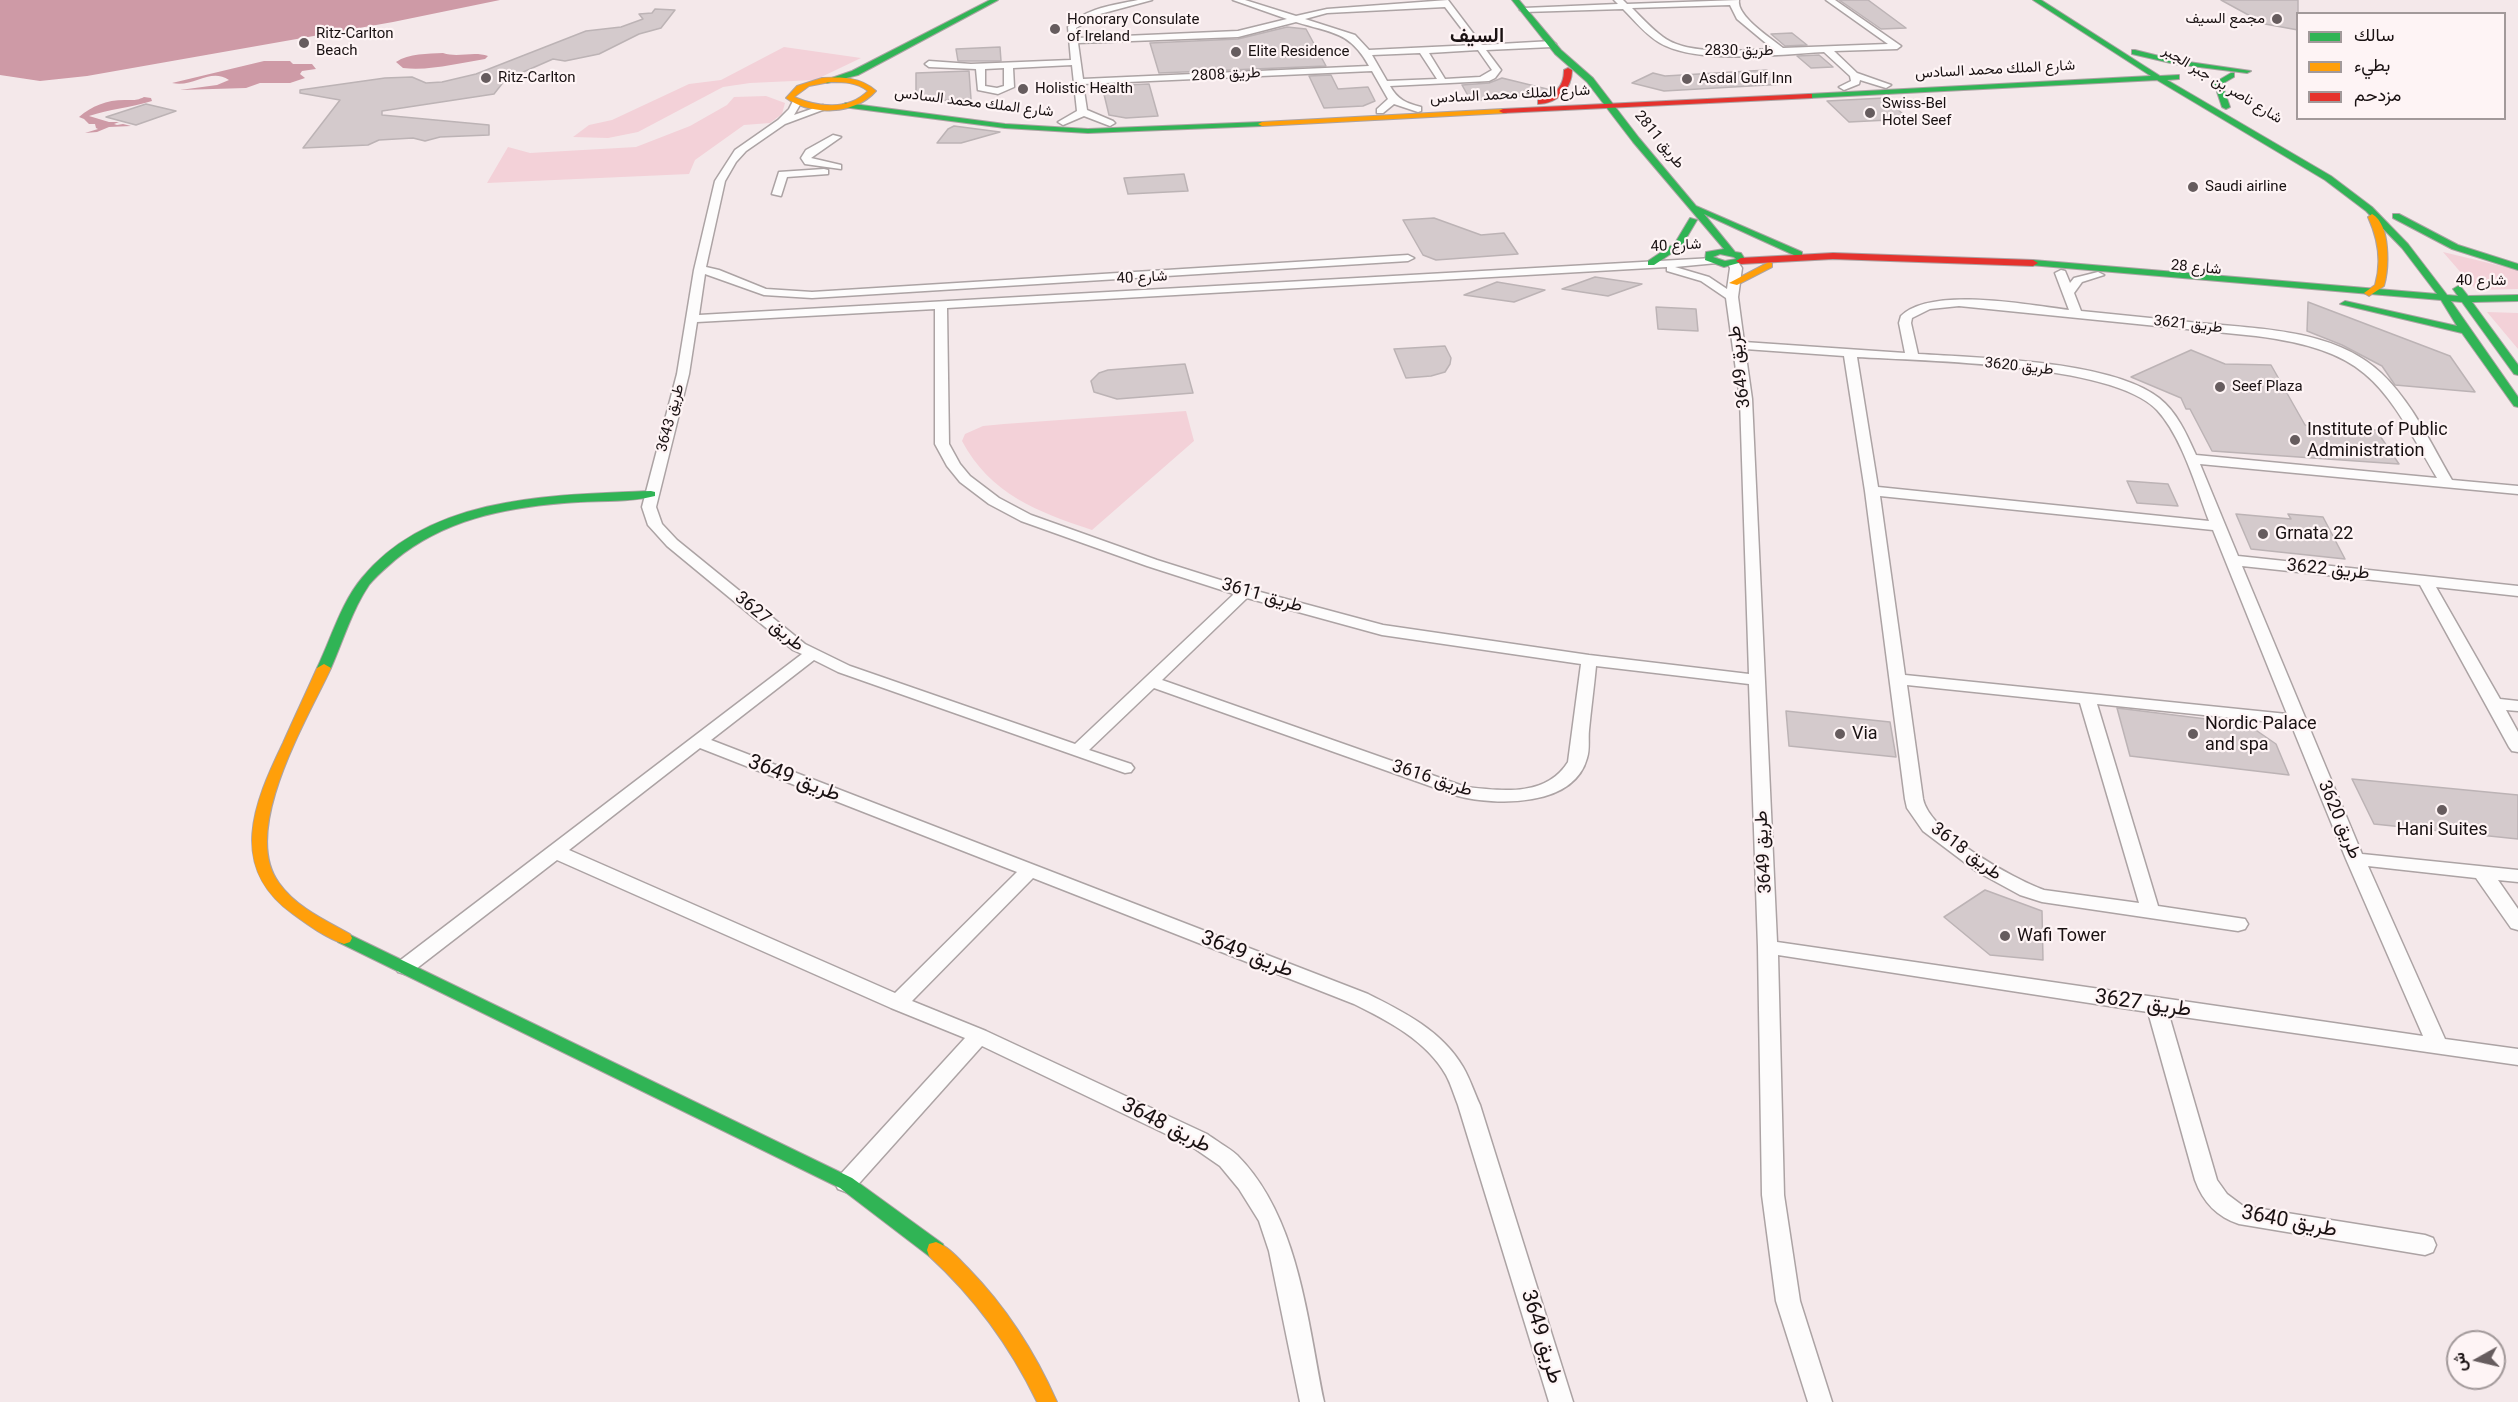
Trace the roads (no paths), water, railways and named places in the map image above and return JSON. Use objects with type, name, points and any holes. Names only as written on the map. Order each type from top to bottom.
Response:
[{"type":"main road","name":"شارع ناصر بن جبر الجبر","points":[[2036,0],[2103,42],[2226,107],[2347,179],[2396,216],[2426,249]]},
{"type":"main road","name":"شارع ناصر بن جبر الجبر","points":[[2050,0],[2135,52],[2192,98],[2328,178],[2368,209],[2405,246],[2518,404]]},
{"type":"main road","points":[[1000,3],[879,74],[866,99],[823,108],[796,103],[790,98],[793,90],[855,73],[1000,3]]},
{"type":"main road","name":"طريق 2811","points":[[1520,5],[1555,48],[1590,80],[1603,100],[1692,213],[1712,258]]},
{"type":"main road","points":[[2102,59],[2106,54],[2103,42]]},
{"type":"main road","name":"طريق 2811","points":[[1555,48],[1568,70],[1603,100],[1608,126],[1736,258]]},
{"type":"main road","points":[[2135,52],[2175,62],[2247,70]]},
{"type":"main road","points":[[2055,80],[2090,68]]},
{"type":"main road","points":[[1541,102],[1555,97],[1565,88],[1570,77],[1568,70]]},
{"type":"main road","name":"شارع الملك محمد السادس","points":[[846,105],[1005,126],[1088,130],[1252,126],[1511,112],[1603,100],[1666,104],[2164,75]]},
{"type":"main road","points":[[2226,107],[2218,83],[2231,75]]},
{"type":"main road","name":"شارع الملك محمد السادس","points":[[827,81],[847,80],[870,88],[882,97],[902,102],[1063,122],[1110,123],[1189,122],[1886,85],[2055,80]]},
{"type":"main road","points":[[2055,80],[2129,87],[2192,98]]},
{"type":"main road","points":[[1632,90],[1687,96]]},
{"type":"main road","points":[[1636,140],[1641,120],[1647,111],[1666,104]]},
{"type":"main road","points":[[1511,112],[1580,120]]},
{"type":"main road","points":[[2368,209],[2381,234],[2385,262],[2379,286],[2370,293]]},
{"type":"main road","points":[[1649,264],[1678,245],[1692,213],[1800,256]]},
{"type":"main road","points":[[2396,216],[2443,243],[2483,259],[2518,267]]},
{"type":"main road","points":[[1712,232],[1752,246],[1800,256]]},
{"type":"main road","name":"شارع 28","points":[[1938,255],[1967,265],[2061,273],[2094,271],[2370,293],[2446,302]]},
{"type":"main road","name":"شارع 28","points":[[1712,258],[1938,255],[2013,261],[2293,294],[2446,302]]},
{"type":"main road","points":[[1733,290],[1748,274],[1773,263],[1800,256]]},
{"type":"main road","points":[[2452,282],[2518,372]]},
{"type":"main road","points":[[2293,294],[2465,331]]},
{"type":"main road","name":"شارع 40","points":[[2468,303],[2518,298]]},
{"type":"main road","name":"شارع 40","points":[[2446,302],[2518,308]]},
{"type":"main road","points":[[651,494],[529,502],[494,508],[460,518],[429,531],[401,547],[379,565],[363,584],[266,793],[258,816],[256,838],[263,870],[282,900],[302,916],[846,1183],[912,1229],[942,1254],[985,1297],[1015,1338],[1047,1402]]},
{"type":"street","points":[[1063,122],[1081,114],[1082,111],[1072,27],[1080,20],[1094,14],[1148,0]]},
{"type":"street","points":[[1237,0],[1352,37],[1366,53],[1393,99],[1418,109]]},
{"type":"street","points":[[1339,0],[1345,9]]},
{"type":"street","name":"طريق 2830","points":[[1621,3],[1661,40],[1676,47],[1710,53],[1897,46],[1830,0]]},
{"type":"street","points":[[1520,5],[1735,1],[1740,17],[1781,51]]},
{"type":"street","points":[[1073,41],[1238,34],[1294,18],[1345,9],[1446,2],[1477,47],[1497,70],[1491,77],[1443,82],[1384,84]]},
{"type":"street","points":[[1366,53],[1477,47],[1555,48]]},
{"type":"street","points":[[1826,49],[1854,75],[1886,85]]},
{"type":"street","points":[[1423,50],[1443,82]]},
{"type":"street","points":[[929,64],[980,67],[1076,62]]},
{"type":"street","points":[[980,67],[981,88],[998,91],[1009,87],[1008,66]]},
{"type":"street","name":"طريق 2808","points":[[1078,82],[1374,68]]},
{"type":"street","points":[[1844,87],[1856,82],[1854,75]]},
{"type":"street","points":[[1380,111],[1393,99]]},
{"type":"street","points":[[693,319],[700,270],[720,181],[725,170],[741,150],[790,115],[796,103]]},
{"type":"street","points":[[766,131],[798,116],[823,108]]},
{"type":"street","points":[[1082,111],[1096,119],[1110,123]]},
{"type":"street","points":[[777,194],[783,174],[834,169],[813,164],[806,158],[814,149],[836,137]]},
{"type":"street","name":"شارع 40","points":[[700,270],[715,272],[764,292],[795,296],[1408,258]]},
{"type":"street","name":"شارع 40","points":[[693,319],[1649,264],[1712,258]]},
{"type":"street","name":"طريق 3649","points":[[1712,258],[1733,290]]},
{"type":"street","name":"طريق 3649","points":[[1736,258],[1733,290],[1746,399],[1768,947],[1773,1195],[1788,1301],[1820,1402]]},
{"type":"street","points":[[1649,264],[1705,279],[1733,290]]},
{"type":"street","points":[[2070,291],[2078,280],[2094,271]]},
{"type":"street","points":[[2061,273],[2070,291],[2076,313]]},
{"type":"street","points":[[982,286],[983,303]]},
{"type":"street","name":"طريق 3621","points":[[1912,357],[1905,323],[1907,316],[1927,306],[1959,302],[2298,338],[2342,353],[2362,364],[2389,391],[2447,483]]},
{"type":"street","name":"طريق 3611","points":[[941,306],[942,444],[954,466],[965,479],[994,501],[1042,525],[1244,592],[1382,630],[1589,660],[1756,680]]},
{"type":"street","name":"طريق 3643","points":[[651,516],[651,494],[683,374],[693,319]]},
{"type":"street","name":"طريق 3620","points":[[1738,345],[2050,369],[2109,381],[2137,391],[2162,407],[2170,416],[2191,459],[2355,859],[2438,1046]]},
{"type":"street","name":"طريق 3618","points":[[1850,353],[1872,491],[1896,679],[1916,808],[1929,827],[1995,875],[2025,891],[2042,896],[2238,924]]},
{"type":"street","points":[[2191,459],[2518,490]]},
{"type":"street","points":[[1872,491],[2217,526]]},
{"type":"street","name":"طريق 3627","points":[[405,967],[811,655],[672,543],[651,516]]},
{"type":"street","name":"طريق 3622","points":[[2231,560],[2518,591]]},
{"type":"street","points":[[2425,581],[2518,747]]},
{"type":"street","points":[[1078,751],[1244,592]]},
{"type":"street","points":[[811,655],[844,669],[1125,768]]},
{"type":"street","name":"طريق 3616","points":[[1150,681],[1464,792],[1494,796],[1523,795],[1548,789],[1566,778],[1578,761],[1589,660]]},
{"type":"street","points":[[1896,679],[2298,720]]},
{"type":"street","points":[[2087,700],[2150,910]]},
{"type":"street","points":[[2494,704],[2518,706]]},
{"type":"street","name":"طريق 3649","points":[[697,741],[1361,999],[1393,1015],[1426,1038],[1454,1069],[1469,1105],[1561,1402]]},
{"type":"street","name":"طريق 3648","points":[[555,851],[898,1003],[980,1036],[1199,1140],[1228,1160],[1247,1183],[1263,1209],[1277,1240],[1312,1402]]},
{"type":"street","points":[[2355,859],[2518,876]]},
{"type":"street","points":[[898,1003],[1030,870]]},
{"type":"street","points":[[2482,872],[2518,923]]},
{"type":"street","name":"طريق 3627","points":[[1768,947],[2156,1006],[2518,1057]]},
{"type":"street","name":"طريق 3640","points":[[2156,1006],[2210,1193],[2222,1206],[2239,1215],[2425,1245]]},
{"type":"street","points":[[846,1183],[980,1036]]},
{"type":"place","name":"مجمع السيف","points":[[2277,19]]},
{"type":"place","name":"Honorary Consulate of Ireland","points":[[1055,29]]},
{"type":"place","name":"Ritz-Carlton Beach","points":[[304,43]]},
{"type":"place","name":"Elite Residence","points":[[1236,52]]},
{"type":"place","name":"Ritz-Carlton","points":[[486,78]]},
{"type":"place","name":"Asdal Gulf Inn","points":[[1687,79]]},
{"type":"place","name":"Holistic Health","points":[[1023,89]]},
{"type":"place","name":"Swiss-Bel Hotel Seef","points":[[1870,113]]},
{"type":"place","name":"Saudi airline","points":[[2193,187]]},
{"type":"place","name":"Seef Plaza","points":[[2220,387]]},
{"type":"place","name":"Institute of Public Administration","points":[[2295,440]]},
{"type":"place","name":"Grnata 22","points":[[2263,534]]},
{"type":"place","name":"Via","points":[[1840,734]]},
{"type":"place","name":"Nordic Palace and spa","points":[[2193,734]]},
{"type":"place","name":"Hani Suites","points":[[2442,810]]},
{"type":"place","name":"Wafi Tower","points":[[2005,936]]},
{"type":"district","name":"السيف","points":[[1477,37]]}]
